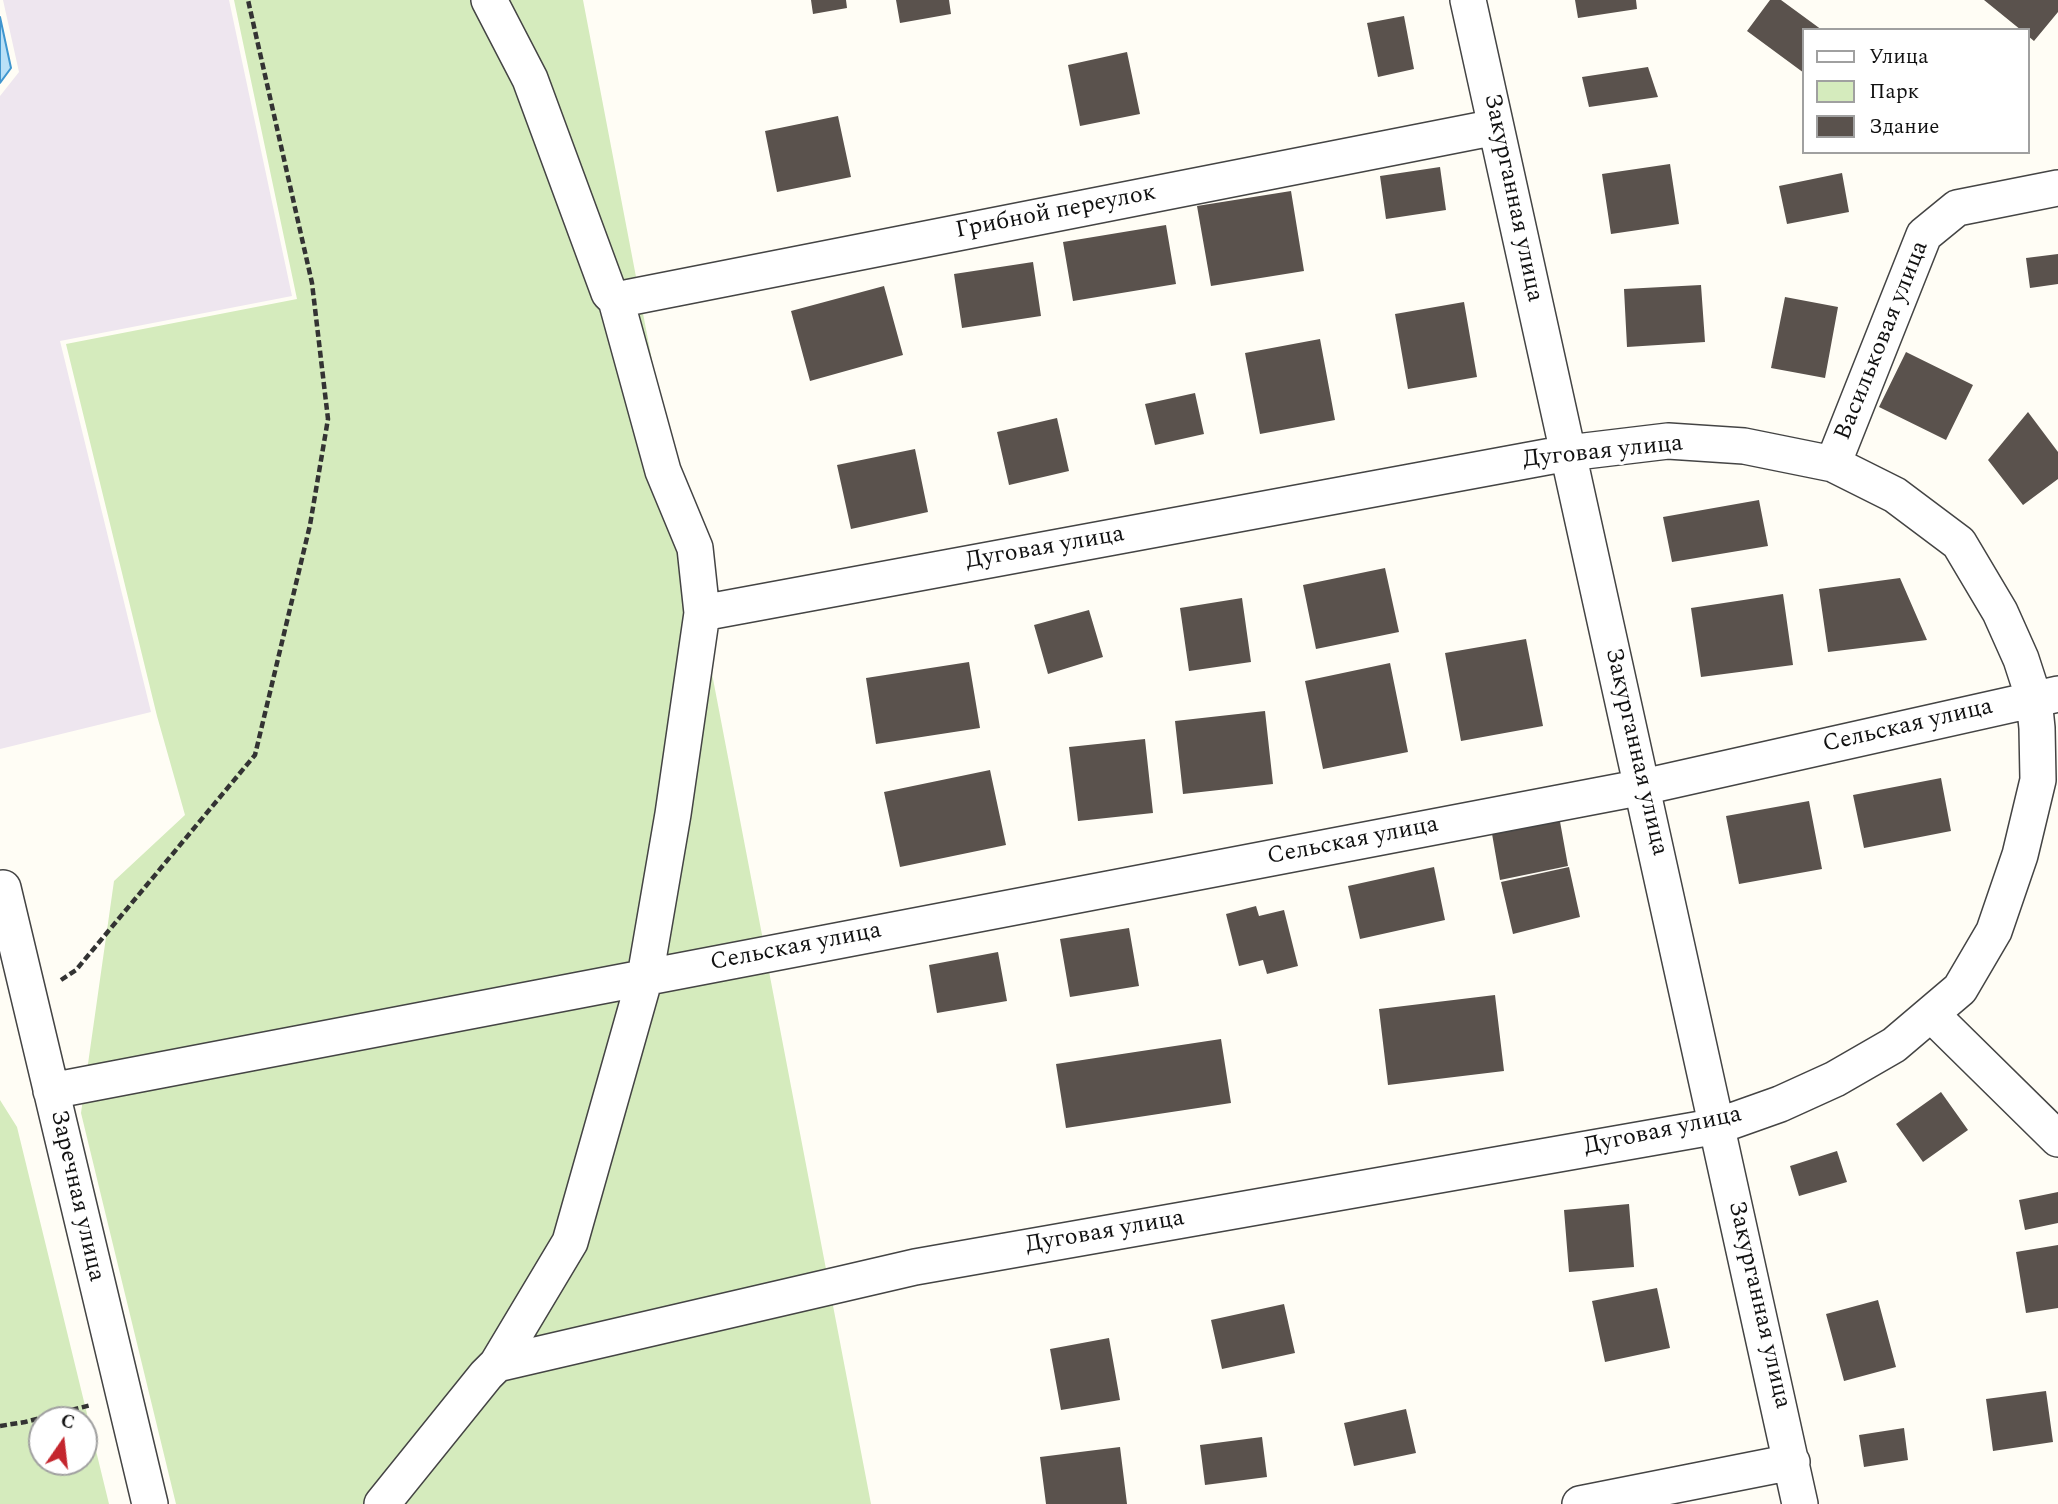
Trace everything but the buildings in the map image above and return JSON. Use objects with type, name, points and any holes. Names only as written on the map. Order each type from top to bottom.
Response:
[{"type":"street","points":[[382,1504],[497,1364],[570,1242],[645,977],[673,814],[702,613],[695,548],[663,471],[616,300],[609,293],[530,79],[489,0]]},
{"type":"street","name":"Закурганная улица","points":[[1468,0],[1793,1462],[1800,1504]]},
{"type":"street","name":"Грибной переулок","points":[[616,300],[1496,127]]},
{"type":"street","name":"Васильковая улица","points":[[1833,464],[1924,234],[1958,208],[2058,188]]},
{"type":"street","name":"Дуговая улица","points":[[497,1364],[915,1267],[1718,1126],[1780,1104],[1835,1079],[1894,1045],[1960,989],[1994,931],[2021,855],[2038,780],[2037,728],[2046,696],[2021,659],[2000,612],[1959,544],[1895,495],[1833,464],[1744,446],[1668,441],[1568,453],[702,613]]},
{"type":"street","name":"Сельская улица","points":[[51,1091],[1643,787],[2046,696]]},
{"type":"street","name":"Заречная улица","points":[[3,888],[150,1504]]},
{"type":"street","points":[[1931,1014],[2058,1139]]},
{"type":"street","points":[[1580,1504],[1793,1462]]},
{"type":"path","points":[[30,1001],[76,970],[255,755],[310,525],[328,419],[312,283],[248,0]]},
{"type":"path","points":[[0,1426],[124,1396]]},
{"type":"shaded area","points":[[3,0],[229,0],[292,296],[60,341],[151,712],[0,749],[0,96],[19,72]]},
{"type":"green space","points":[[234,0],[583,0],[871,1504],[176,1504],[81,1113],[114,881],[185,815],[157,716],[66,344],[297,299]]},
{"type":"green space","points":[[0,1100],[17,1127],[85,1406],[28,1406],[28,1476],[98,1476],[98,1459],[109,1504],[0,1504]]},
{"type":"water","points":[[0,17],[11,68],[0,83]]}]
